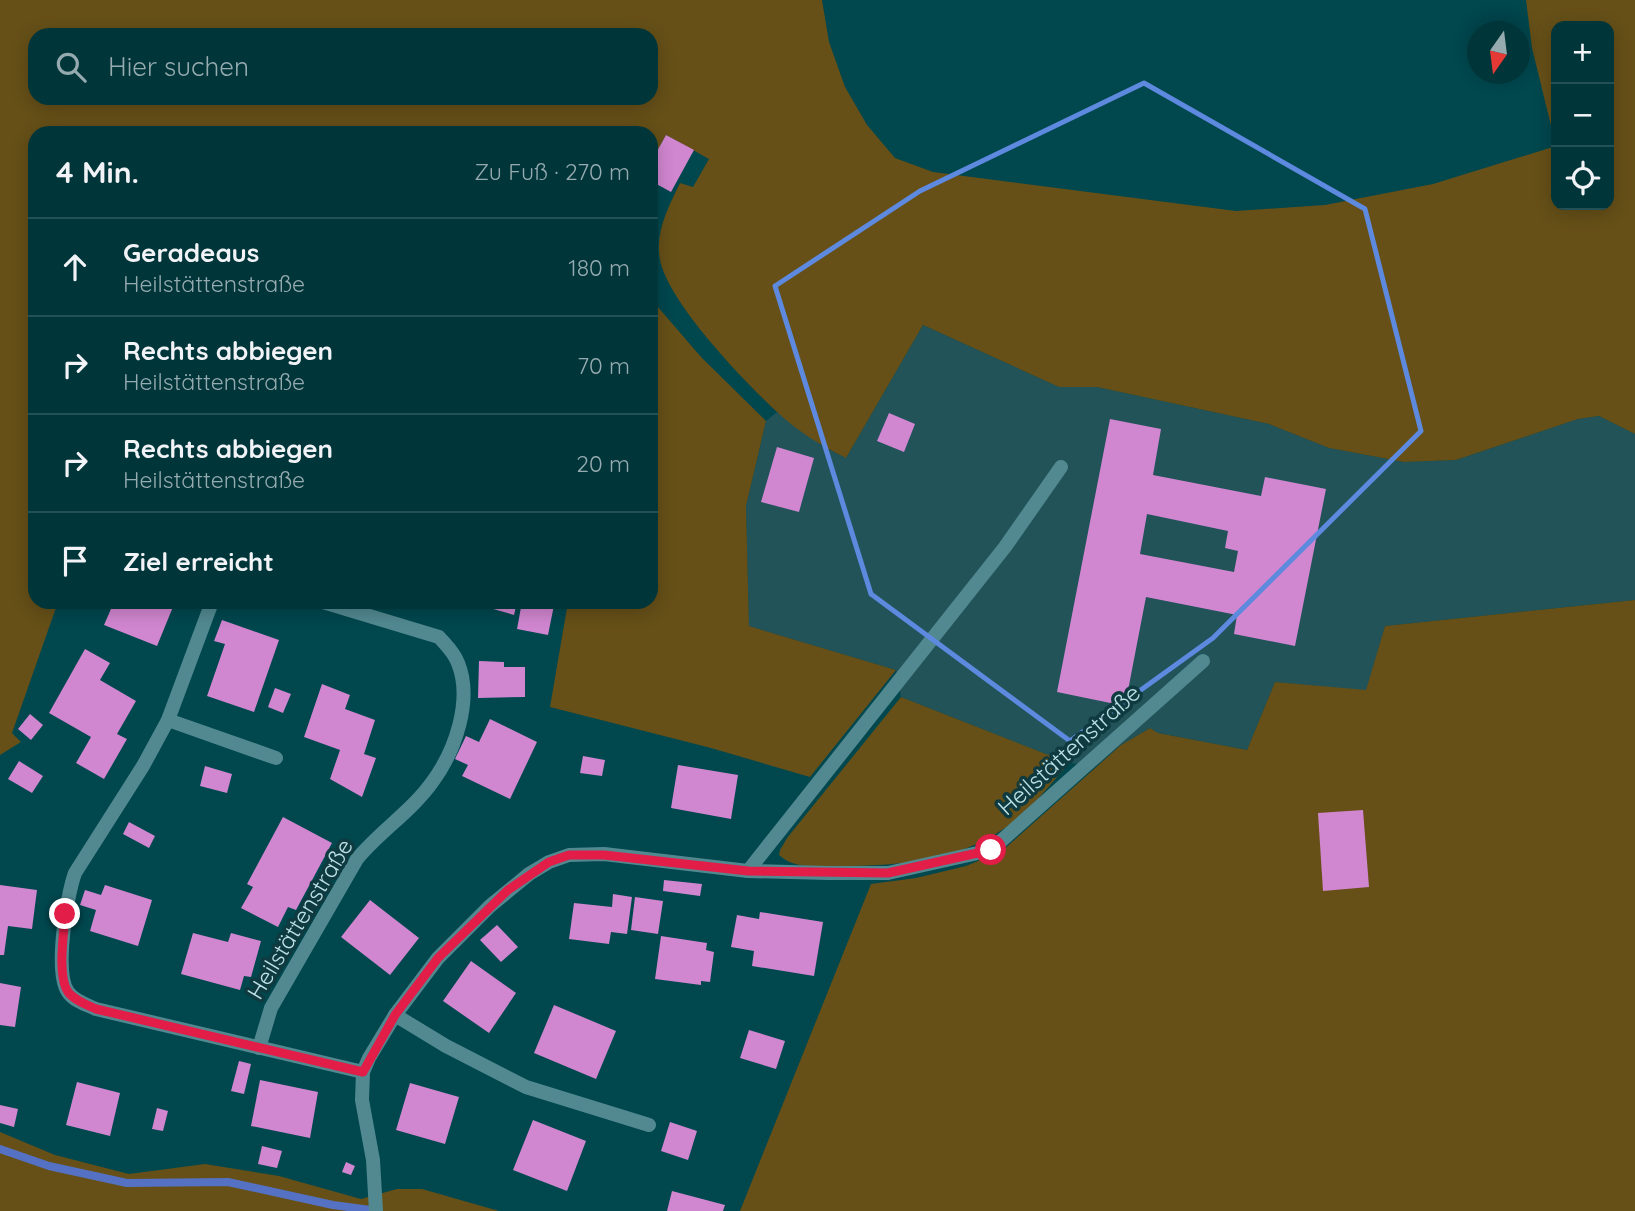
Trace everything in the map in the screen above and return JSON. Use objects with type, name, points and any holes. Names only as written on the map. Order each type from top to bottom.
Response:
[{"type":"street","points":[[748,871],[1005,547],[1061,467]]},
{"type":"street","points":[[209,609],[168,720],[143,766],[75,873],[65,914],[64,979],[68,992],[82,1003],[96,1009],[363,1072]]},
{"type":"street","name":"Heilstättenstraße","points":[[259,1048],[271,1008],[357,859],[420,797],[443,766],[456,737],[462,710],[463,686],[459,663],[439,637],[346,609]]},
{"type":"street","name":"Heilstättenstraße","points":[[376,1203],[373,1160],[362,1100],[363,1072],[395,1015],[438,958],[490,905],[549,862],[569,855],[604,855],[748,871],[888,873],[991,850],[1203,661]]},
{"type":"street","points":[[168,720],[276,758]]},
{"type":"street","points":[[395,1015],[446,1046],[526,1087],[649,1125]]},
{"type":"highlighted area","points":[[1144,83],[1365,209],[1421,431],[1213,638],[1070,741],[871,594],[775,286],[920,191]]},
{"type":"shaded area","points":[[0,0],[822,0],[829,42],[845,87],[867,125],[895,158],[933,172],[1236,211],[1325,205],[1433,184],[1551,148],[1551,210],[1614,210],[1614,21],[1551,21],[1551,126],[1532,48],[1526,0],[1635,0],[1635,434],[1599,416],[1578,419],[1456,460],[1404,462],[1329,448],[1269,424],[1097,387],[1059,387],[923,325],[846,458],[818,443],[784,418],[710,342],[679,301],[661,264],[660,232],[680,183],[693,187],[709,159],[666,135],[658,149],[658,126],[28,126],[28,609],[56,609],[12,733],[21,742],[0,755]]},
{"type":"shaded area","points":[[658,307],[701,357],[766,421],[746,506],[749,626],[896,670],[810,777],[711,748],[550,707],[567,609],[658,609]]},
{"type":"shaded area","points":[[923,325],[1059,387],[1097,387],[1269,424],[1329,448],[1404,462],[1456,460],[1578,419],[1599,416],[1635,434],[1635,600],[1385,626],[1366,691],[1275,682],[1247,750],[1158,733],[1150,728],[1121,745],[1096,766],[1069,763],[901,697],[896,670],[749,626],[746,506],[766,421],[777,412],[824,447],[846,458]]},
{"type":"shaded area","points":[[1635,600],[1635,1211],[740,1211],[871,884],[916,878],[966,866],[1002,851],[1121,745],[1150,728],[1158,733],[1247,750],[1275,682],[1366,690],[1385,626]]},
{"type":"shaded area","points":[[901,697],[1069,763],[1039,798],[1005,828],[987,839],[947,855],[905,863],[862,866],[809,866],[785,860],[779,855],[787,838]]},
{"type":"shaded area","points":[[0,1132],[55,1155],[129,1174],[205,1164],[279,1176],[361,1199],[397,1189],[422,1189],[499,1211],[0,1211]]},
{"type":"building","points":[[666,135],[694,150],[671,192],[658,185],[658,149]]},
{"type":"building","points":[[889,413],[915,424],[904,452],[877,441]]},
{"type":"building","points":[[1110,419],[1161,429],[1153,475],[1261,496],[1265,477],[1326,489],[1295,646],[1234,634],[1237,615],[1146,597],[1125,706],[1057,692]],"holes":[[[1147,514],[1228,531],[1225,548],[1238,551],[1234,572],[1140,554]]]},
{"type":"building","points":[[777,447],[814,458],[799,512],[761,502]]},
{"type":"building","points":[[111,609],[172,609],[157,646],[104,625]]},
{"type":"building","points":[[493,609],[515,609],[514,615]]},
{"type":"building","points":[[521,609],[553,609],[548,635],[517,629]]},
{"type":"building","points":[[222,620],[279,640],[254,712],[207,696],[225,644],[214,641]]},
{"type":"building","points":[[85,649],[110,663],[100,680],[136,701],[117,734],[127,739],[104,779],[76,763],[91,737],[49,713]]},
{"type":"building","points":[[479,661],[504,662],[504,667],[525,667],[525,697],[478,698]]},
{"type":"building","points":[[322,684],[350,695],[345,709],[375,720],[364,754],[376,758],[362,797],[330,779],[340,750],[304,737]]},
{"type":"building","points":[[275,688],[291,694],[283,713],[268,707]]},
{"type":"building","points":[[30,714],[43,725],[31,740],[18,729]]},
{"type":"building","points":[[490,719],[537,742],[510,799],[462,776],[468,765],[455,759],[466,736],[479,742]]},
{"type":"building","points":[[583,756],[605,760],[602,776],[580,773]]},
{"type":"building","points":[[19,761],[43,776],[32,793],[8,779]]},
{"type":"building","points":[[678,765],[738,775],[731,819],[671,808]]},
{"type":"building","points":[[205,766],[232,774],[227,793],[200,786]]},
{"type":"building","points":[[1363,810],[1369,887],[1323,891],[1318,813]]},
{"type":"building","points":[[283,817],[332,843],[296,910],[288,907],[278,927],[241,908],[253,887],[247,884]]},
{"type":"building","points":[[129,822],[155,836],[149,848],[123,834]]},
{"type":"building","points":[[664,880],[702,884],[700,896],[663,891]]},
{"type":"building","points":[[0,885],[37,890],[32,929],[8,926],[4,955],[0,955]]},
{"type":"building","points":[[105,885],[152,900],[138,946],[90,931],[96,910],[80,905],[85,890],[101,895]]},
{"type":"building","points":[[613,894],[632,897],[627,934],[611,932],[609,944],[569,939],[574,903],[612,907]]},
{"type":"building","points":[[635,897],[663,901],[658,934],[631,930]]},
{"type":"building","points":[[370,900],[419,938],[390,975],[341,937]]},
{"type":"building","points":[[760,912],[823,922],[814,976],[752,966],[754,951],[731,947],[737,915],[759,919]]},
{"type":"building","points":[[497,925],[518,947],[501,962],[480,940]]},
{"type":"building","points":[[193,933],[228,942],[231,933],[261,941],[251,977],[244,976],[240,990],[181,974]]},
{"type":"building","points":[[661,936],[707,943],[706,950],[714,952],[710,982],[701,981],[701,985],[655,979]]},
{"type":"building","points":[[471,961],[516,993],[489,1033],[443,1001]]},
{"type":"building","points":[[0,983],[21,987],[15,1027],[0,1025]]},
{"type":"building","points":[[554,1005],[616,1031],[596,1079],[534,1053]]},
{"type":"building","points":[[749,1030],[785,1041],[776,1069],[740,1058]]},
{"type":"building","points":[[239,1061],[251,1064],[244,1094],[231,1091]]},
{"type":"building","points":[[260,1080],[318,1092],[310,1138],[251,1126]]},
{"type":"building","points":[[77,1082],[120,1093],[110,1136],[66,1125]]},
{"type":"building","points":[[410,1083],[459,1097],[445,1144],[396,1130]]},
{"type":"building","points":[[0,1105],[18,1109],[14,1127],[0,1123]]},
{"type":"building","points":[[157,1108],[168,1111],[163,1131],[152,1129]]},
{"type":"building","points":[[533,1120],[586,1141],[567,1191],[513,1170]]},
{"type":"building","points":[[670,1122],[697,1131],[688,1160],[661,1151]]},
{"type":"building","points":[[262,1146],[282,1151],[277,1168],[258,1164]]},
{"type":"building","points":[[346,1162],[355,1166],[351,1175],[342,1172]]},
{"type":"building","points":[[672,1191],[725,1205],[723,1211],[667,1211]]},
{"type":"waterway","points":[[0,1149],[49,1166],[127,1183],[228,1182],[333,1205],[378,1211]]},
{"type":"route","points":[[65,914],[62,959],[64,979],[68,992],[82,1003],[96,1009],[363,1072],[395,1015],[438,958],[490,905],[528,874],[549,862],[569,855],[604,855],[748,871],[888,873],[991,850]]}]
